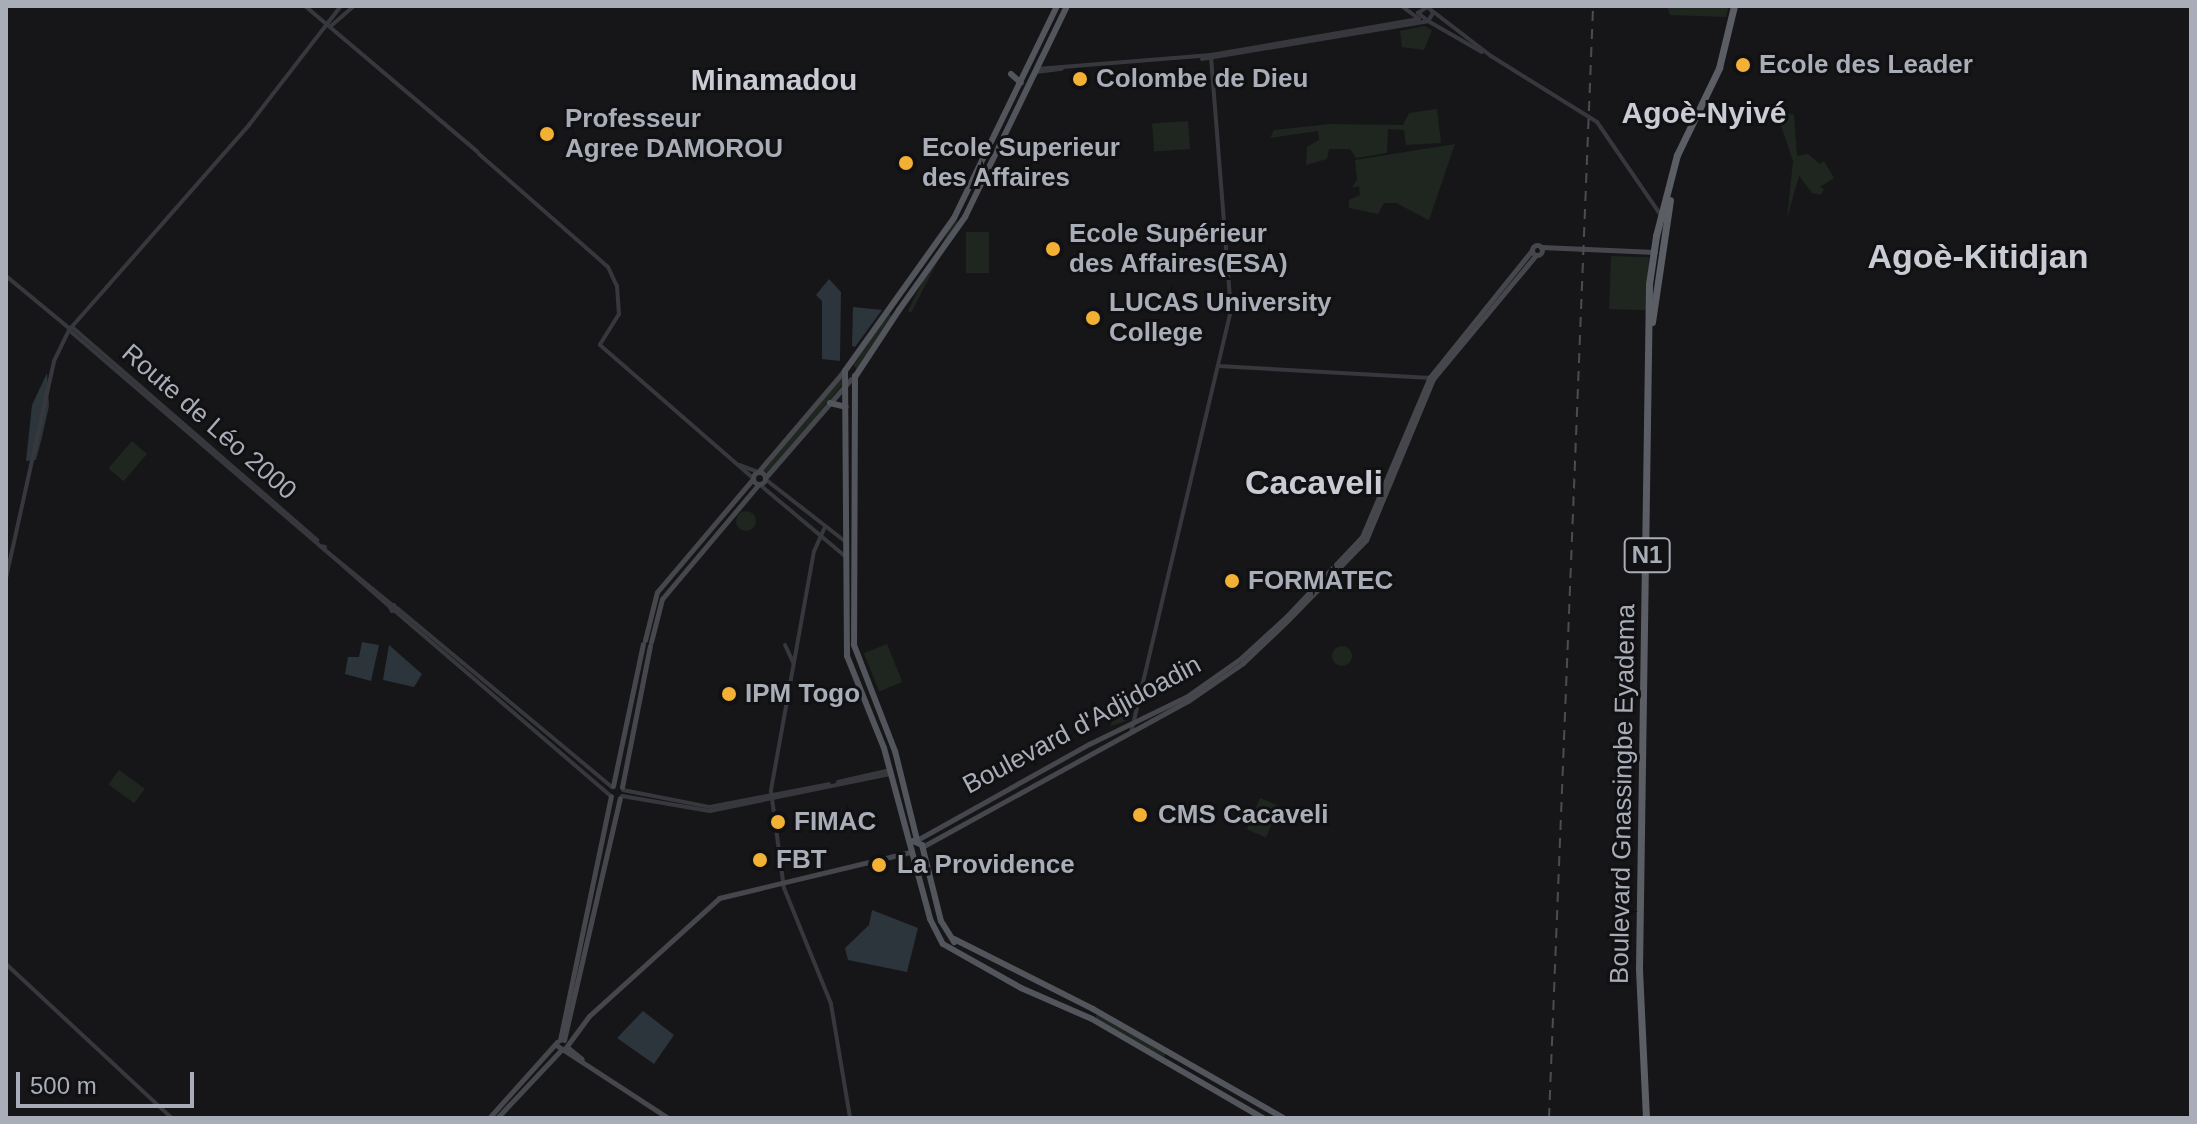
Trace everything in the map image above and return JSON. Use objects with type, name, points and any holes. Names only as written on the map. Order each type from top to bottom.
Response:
[{"type":"highway","name":"Boulevard Gnassingbe Eyadema","points":[[1648,1118],[1643,940],[1651,377],[1656,253],[1663,215],[1679,163],[1728,53],[1736,6]]},
{"type":"main road","points":[[895,310],[956,213],[1021,83],[1033,70],[1057,6]]},
{"type":"main road","points":[[563,1044],[612,786],[647,643],[662,599],[830,403],[964,217],[1033,70],[1067,6]]},
{"type":"main road","points":[[1011,74],[1021,83]]},
{"type":"main road","points":[[956,213],[964,217]]},
{"type":"main road","name":"Boulevard d'Adjidoadin","points":[[922,848],[1131,733],[1243,663],[1371,530],[1384,486],[1432,378],[1538,251],[1656,253]]},
{"type":"main road","points":[[849,375],[846,407],[850,530],[846,542],[850,556],[856,654],[901,773],[913,846],[930,919],[948,946],[1021,988],[1092,1019],[1263,1118]]},
{"type":"main road","points":[[574,1025],[621,793],[655,595],[756,475],[849,375]]},
{"type":"main road","points":[[849,375],[847,656],[890,772],[913,846]]},
{"type":"main road","points":[[830,403],[846,407]]},
{"type":"main road","points":[[756,475],[765,479]]},
{"type":"main road","points":[[756,475],[759,484]]},
{"type":"main road","points":[[688,556],[694,562]]},
{"type":"main road","points":[[683,561],[689,568]]},
{"type":"main road","name":"Boulevard d'Adjidoadin","points":[[785,881],[913,846],[1130,724],[1186,697],[1240,659],[1339,565]]},
{"type":"main road","points":[[890,772],[898,764]]},
{"type":"main road","points":[[890,772],[901,773]]},
{"type":"main road","points":[[612,786],[621,793]]},
{"type":"main road","points":[[610,795],[621,793]]},
{"type":"main road","points":[[913,846],[922,848]]},
{"type":"main road","points":[[913,846],[922,848]]},
{"type":"main road","points":[[922,848],[952,936],[948,946]]},
{"type":"main road","points":[[489,1118],[563,1044],[574,1025],[718,895],[785,881]]},
{"type":"main road","points":[[497,1118],[593,1012],[719,898],[785,881]]},
{"type":"main road","points":[[942,940],[952,936],[1097,1011],[1283,1118]]},
{"type":"main road","points":[[1071,1009],[1075,1001]]},
{"type":"main road","points":[[1092,1019],[1097,1011]]},
{"type":"main road","points":[[563,1044],[671,1118]]},
{"type":"main road","points":[[1164,1059],[1173,1055]]},
{"type":"main road","points":[[1173,1055],[1173,1065]]},
{"type":"street","points":[[305,6],[608,267],[617,286],[619,314],[600,345],[739,465],[756,475]]},
{"type":"street","points":[[330,26],[341,6]]},
{"type":"street","points":[[6,578],[54,361],[70,329],[330,26],[354,6]]},
{"type":"street","points":[[1404,7],[1423,9],[1468,42]]},
{"type":"street","points":[[1423,9],[1428,21]]},
{"type":"street","points":[[1423,9],[1428,21]]},
{"type":"street","points":[[1317,40],[1412,22],[1423,9]]},
{"type":"street","points":[[1033,70],[1212,57],[1428,21],[1468,42],[1597,122],[1663,215]]},
{"type":"street","points":[[1131,733],[1130,724],[1218,366],[1231,289],[1212,57]]},
{"type":"street","name":"Route de Léo 2000","points":[[6,276],[394,607],[612,786]]},
{"type":"street","points":[[1218,366],[1432,378]]},
{"type":"street","points":[[765,479],[824,529],[846,542]]},
{"type":"street","points":[[759,484],[813,531],[850,556]]},
{"type":"street","points":[[813,531],[819,524]]},
{"type":"street","points":[[824,529],[819,535],[771,797],[785,881],[831,1004],[850,1118]]},
{"type":"street","name":"Route de Léo 2000","points":[[394,607],[610,795]]},
{"type":"street","points":[[794,664],[786,646],[798,645]]},
{"type":"street","points":[[621,793],[705,807],[771,797],[890,772]]},
{"type":"street","points":[[6,964],[172,1118]]},
{"type":"shaded area","points":[[1667,6],[1729,6],[1726,17],[1670,15]]},
{"type":"shaded area","points":[[1424,26],[1432,30],[1424,50],[1402,47],[1400,31]]},
{"type":"shaded area","points":[[1437,109],[1441,143],[1406,145],[1404,130],[1388,129],[1387,153],[1356,158],[1350,149],[1329,149],[1327,159],[1306,165],[1307,147],[1319,140],[1318,131],[1270,138],[1274,130],[1330,124],[1403,125],[1409,113]]},
{"type":"shaded area","points":[[1787,113],[1794,115],[1797,156],[1808,154],[1820,164],[1824,161],[1834,178],[1820,187],[1824,189],[1821,195],[1812,193],[1799,176],[1787,218],[1793,161],[1781,125]]},
{"type":"shaded area","points":[[1188,121],[1190,149],[1154,151],[1152,124]]},
{"type":"shaded area","points":[[1455,144],[1429,220],[1396,203],[1384,203],[1378,214],[1349,208],[1349,200],[1360,195],[1359,186],[1352,188],[1357,179],[1355,160]]},
{"type":"shaded area","points":[[954,220],[958,222],[911,313],[908,311]]},
{"type":"shaded area","points":[[966,232],[989,232],[989,273],[966,273]]},
{"type":"shaded area","points":[[1611,256],[1649,257],[1647,310],[1609,309]]},
{"type":"shaded area","points":[[829,279],[841,292],[840,361],[822,359],[822,301],[816,295]]},
{"type":"shaded area","points":[[853,307],[882,310],[855,347],[852,346]]},
{"type":"shaded area","points":[[889,314],[893,316],[857,369],[853,365]]},
{"type":"shaded area","points":[[47,373],[49,406],[42,437],[36,460],[26,461],[32,405]]},
{"type":"shaded area","points":[[842,377],[843,384],[818,414],[767,473],[763,470]]},
{"type":"shaded area","points":[[132,441],[147,454],[123,481],[108,468]]},
{"type":"shaded area","points":[[742,511],[750,511],[756,521],[750,531],[742,531],[736,525],[736,517]]},
{"type":"shaded area","points":[[362,642],[379,645],[371,681],[345,674],[348,657],[359,657]]},
{"type":"shaded area","points":[[887,644],[902,682],[879,691],[864,653]]},
{"type":"shaded area","points":[[389,645],[422,674],[414,687],[383,680]]},
{"type":"shaded area","points":[[1342,646],[1349,649],[1352,656],[1349,663],[1342,666],[1335,663],[1332,656],[1335,649]]},
{"type":"shaded area","points":[[1120,697],[1130,700],[1126,721],[1111,726],[1113,712],[1126,708],[1115,705],[1118,699],[1124,702]]},
{"type":"shaded area","points":[[119,770],[145,789],[134,803],[108,785]]},
{"type":"shaded area","points":[[1260,798],[1279,806],[1266,838],[1247,829]]},
{"type":"shaded area","points":[[872,910],[918,928],[907,972],[848,960],[845,948],[869,925]]},
{"type":"shaded area","points":[[643,1011],[674,1035],[654,1064],[617,1038]]},
{"type":"shaded area","points":[[1097,1014],[1166,1053],[1164,1057],[1095,1019]]},
{"type":"railway","points":[[1549,1118],[1593,6]]},
{"type":"place","name":"Ecole des Leader","points":[[1743,65]]},
{"type":"place","name":"Colombe de Dieu","points":[[1080,79]]},
{"type":"place","name":"Professeur Agree DAMOROU","points":[[547,134]]},
{"type":"place","name":"Ecole Superieur des Affaires","points":[[906,163]]},
{"type":"place","name":"Ecole Supérieur des Affaires(ESA)","points":[[1053,249]]},
{"type":"place","name":"LUCAS University College","points":[[1093,318]]},
{"type":"place","name":"FORMATEC","points":[[1232,581]]},
{"type":"place","name":"IPM Togo","points":[[729,694]]},
{"type":"place","name":"CMS Cacaveli","points":[[1140,815]]},
{"type":"place","name":"FIMAC","points":[[778,822]]},
{"type":"place","name":"FBT","points":[[760,860]]},
{"type":"place","name":"La Providence","points":[[879,865]]},
{"type":"district","name":"Minamadou","points":[[774,80]]},
{"type":"district","name":"Agoè-Nyivé","points":[[1704,113]]},
{"type":"district","name":"Agoè-Kitidjan","points":[[1978,257]]},
{"type":"district","name":"Cacaveli","points":[[1314,483]]}]
